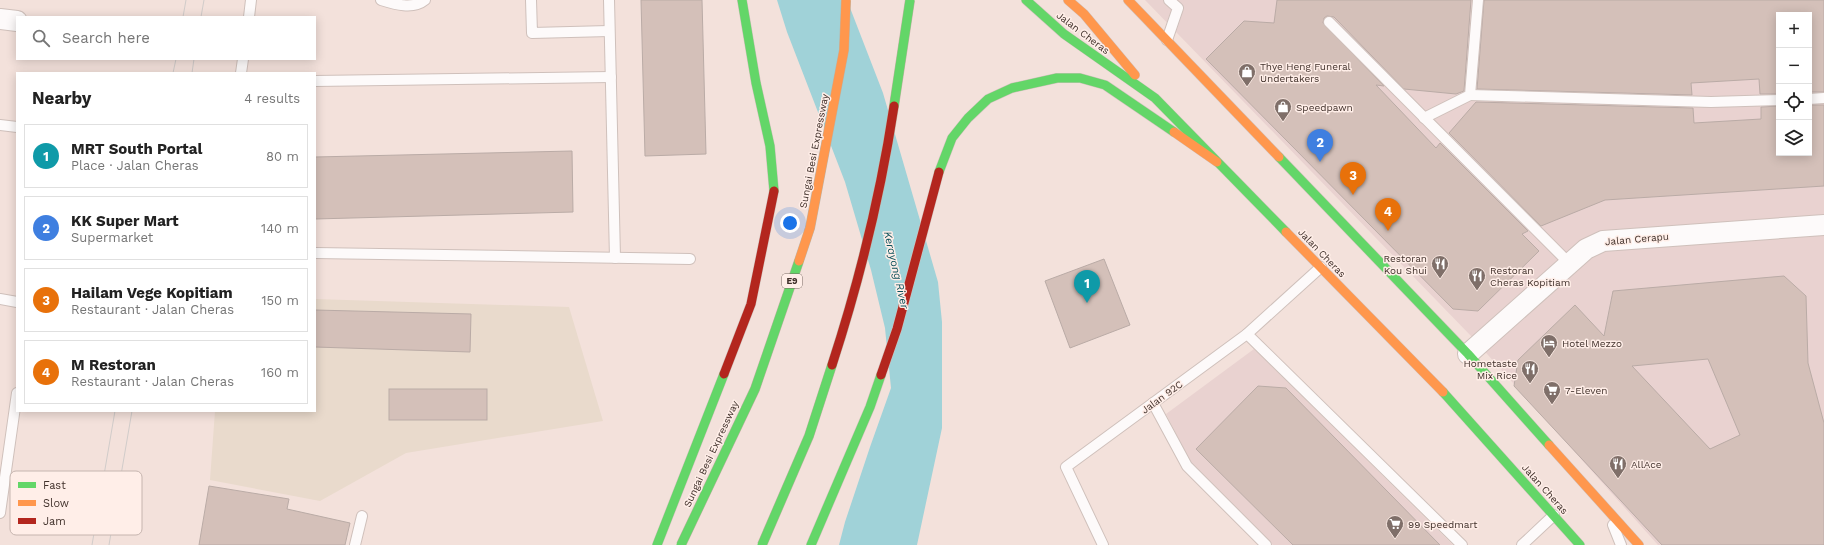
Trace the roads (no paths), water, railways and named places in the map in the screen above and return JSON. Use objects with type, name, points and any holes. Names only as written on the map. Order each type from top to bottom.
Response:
[{"type":"main road","points":[[657,545],[751,304],[774,194],[770,146],[756,83],[742,0]]},
{"type":"main road","name":"Sungai Besi Expressway","points":[[681,545],[755,389],[810,228],[844,50],[846,0]]},
{"type":"main road","points":[[762,545],[809,436],[851,307],[888,145],[910,0]]},
{"type":"main road","name":"Jalan Cheras","points":[[1026,0],[1064,34],[1155,98],[1442,391],[1579,543]]},
{"type":"main road","points":[[1068,0],[1084,14],[1155,98]]},
{"type":"main road","points":[[1128,0],[1468,354],[1639,545]]},
{"type":"main road","points":[[811,545],[844,472],[872,400],[897,329],[935,183],[952,138],[968,118],[988,99],[1012,88],[1034,82],[1057,78],[1080,78],[1105,85],[1217,162]]},
{"type":"street","points":[[0,19],[16,21]]},
{"type":"street","name":"Jalan Cerapu","points":[[1468,354],[1569,263],[1586,249],[1603,241],[1824,225]]},
{"type":"lane","points":[[249,16],[251,0]]},
{"type":"lane","points":[[381,0],[402,6],[422,3],[425,0]]},
{"type":"lane","points":[[531,0],[532,33],[609,30]]},
{"type":"lane","points":[[609,0],[615,258]]},
{"type":"lane","points":[[1167,40],[1178,8],[1169,0]]},
{"type":"lane","points":[[1470,95],[1478,0]]},
{"type":"lane","points":[[1329,22],[1569,263]]},
{"type":"lane","points":[[241,72],[243,60]]},
{"type":"lane","points":[[316,81],[611,77]]},
{"type":"lane","points":[[1424,118],[1470,95],[1711,102],[1776,100]]},
{"type":"lane","points":[[1812,98],[1824,98]]},
{"type":"lane","points":[[0,125],[16,127]]},
{"type":"lane","points":[[316,253],[690,259]]},
{"type":"lane","name":"Jalan 92C","points":[[1103,545],[1066,467],[1247,334],[1321,268]]},
{"type":"lane","points":[[0,299],[16,302]]},
{"type":"lane","points":[[1247,334],[1462,545]]},
{"type":"lane","points":[[0,513],[16,400]]},
{"type":"lane","points":[[1153,403],[1187,466],[1266,545]]},
{"type":"lane","points":[[1606,508],[1621,545]]},
{"type":"lane","points":[[1522,545],[1554,515]]},
{"type":"lane","points":[[355,545],[362,516]]},
{"type":"water","name":"Kerayong River","points":[[777,0],[847,0],[883,93],[938,282],[942,322],[942,428],[917,545],[839,545],[845,522],[891,388],[885,328],[871,270],[845,182],[787,32]]},
{"type":"tram line","points":[[183,16],[186,0]]},
{"type":"tram line","points":[[201,16],[204,0]]},
{"type":"tram line","points":[[173,72],[176,60]]},
{"type":"tram line","points":[[192,72],[194,60]]},
{"type":"tram line","points":[[105,471],[115,412]]},
{"type":"tram line","points":[[122,471],[132,412]]},
{"type":"tram line","points":[[92,545],[94,535]]},
{"type":"tram line","points":[[109,545],[111,535]]},
{"type":"place","name":"Thye Heng Funeral Undertakers","points":[[1247,87]]},
{"type":"place","name":"Speedpawn","points":[[1283,122]]},
{"type":"place","name":"KK Super Mart","points":[[1320,162]]},
{"type":"place","name":"Hailam Vege Kopitiam","points":[[1353,195]]},
{"type":"place","name":"M Restoran","points":[[1388,231]]},
{"type":"place","name":"Restoran Kou Shui","points":[[1440,279]]},
{"type":"place","name":"Restoran Cheras Kopitiam","points":[[1477,291]]},
{"type":"place","name":"MRT South Portal","points":[[1087,303]]},
{"type":"place","name":"Hotel Mezzo","points":[[1549,358]]},
{"type":"place","name":"Hometaste Mix Rice","points":[[1530,384]]},
{"type":"place","name":"7-Eleven","points":[[1552,405]]},
{"type":"place","name":"AllAce","points":[[1618,479]]},
{"type":"place","name":"99 Speedmart","points":[[1395,539]]}]
